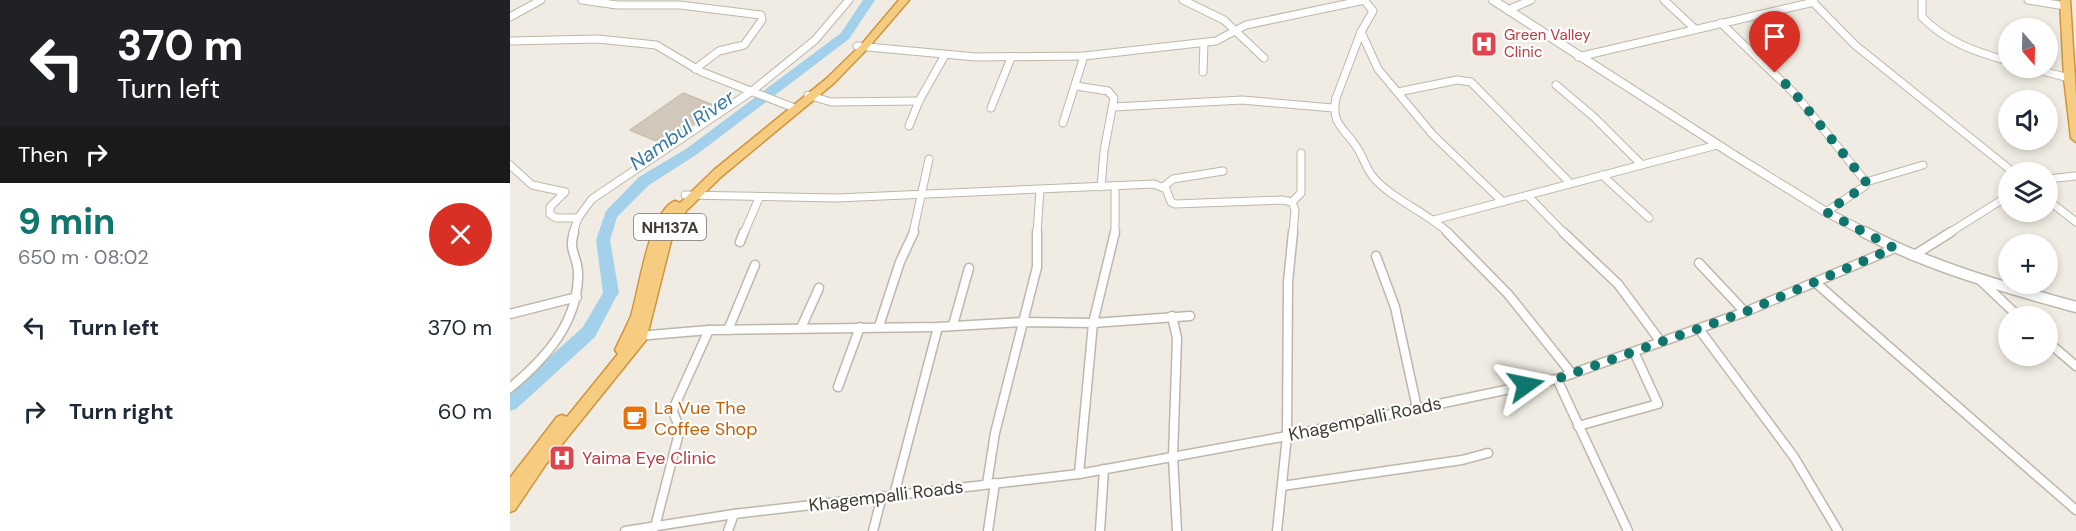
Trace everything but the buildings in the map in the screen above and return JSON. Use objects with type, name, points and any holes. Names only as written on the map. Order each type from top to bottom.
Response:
[{"type":"highway","name":"NH137A","points":[[861,46],[894,0]]},
{"type":"highway","name":"NH137A","points":[[510,505],[541,459],[635,336],[667,235],[689,195],[791,106],[810,96],[904,0]]},
{"type":"highway","points":[[2065,3],[2069,78],[2076,138]]},
{"type":"highway","name":"NH137A","points":[[510,489],[541,445],[635,336]]},
{"type":"street","points":[[510,17],[541,0]]},
{"type":"street","points":[[582,0],[617,5],[680,5],[760,15],[762,20],[744,45],[734,50],[719,51],[695,69]]},
{"type":"street","points":[[510,388],[538,365],[563,332],[577,297],[578,269],[570,244],[578,218],[592,199],[753,91],[815,40],[849,0]]},
{"type":"street","points":[[1183,0],[1224,20],[1264,58]]},
{"type":"street","points":[[861,46],[945,55],[1084,56],[1204,43],[1225,38],[1235,30],[1255,22],[1365,0],[1373,10],[1361,32],[1333,108],[1335,122],[1356,146],[1371,176],[1434,220],[1492,273],[1530,317],[1572,374]]},
{"type":"street","points":[[1493,0],[1578,57],[1826,212],[1894,248],[1980,280],[2076,307]]},
{"type":"street","points":[[1508,10],[1531,0]]},
{"type":"street","points":[[1664,0],[1695,29]]},
{"type":"street","points":[[1922,0],[1922,17],[1943,35],[1973,51],[1998,58]]},
{"type":"street","points":[[2028,0],[2065,3]]},
{"type":"street","points":[[1578,57],[1812,1],[1855,45],[2001,162]]},
{"type":"street","points":[[1720,23],[1796,95],[1866,182]]},
{"type":"street","points":[[1361,32],[1372,62],[1433,135],[1503,202]]},
{"type":"street","points":[[510,41],[598,39],[646,43],[664,48],[695,69],[791,106]]},
{"type":"street","points":[[1203,72],[1204,43]]},
{"type":"street","points":[[909,126],[919,101],[945,55]]},
{"type":"street","points":[[1063,123],[1084,56]]},
{"type":"street","points":[[992,108],[1011,57]]},
{"type":"street","points":[[2058,75],[2069,78]]},
{"type":"street","points":[[1398,92],[1457,80],[1471,82],[1570,183]]},
{"type":"street","points":[[1556,85],[1594,117],[1641,164]]},
{"type":"street","points":[[1076,86],[1108,91],[1114,98],[1101,187]]},
{"type":"street","points":[[810,96],[831,102],[919,101]]},
{"type":"street","points":[[1114,107],[1242,100],[1333,108]]},
{"type":"street","points":[[1434,220],[1718,145]]},
{"type":"street","points":[[1292,202],[1301,193],[1301,153]]},
{"type":"street","points":[[879,326],[900,262],[914,232],[929,159]]},
{"type":"street","points":[[510,165],[532,185],[565,192],[550,207],[550,214],[556,218],[578,218]]},
{"type":"street","points":[[1826,212],[1865,186],[1866,182],[1923,165]]},
{"type":"street","points":[[1163,187],[1173,179],[1223,171]]},
{"type":"street","points":[[1602,175],[1649,218]]},
{"type":"street","points":[[2058,178],[2076,176]]},
{"type":"street","points":[[689,195],[759,198],[1041,190],[1154,184],[1163,187],[1171,202],[1175,204],[1282,200],[1292,202]]},
{"type":"street","points":[[1079,474],[1093,323],[1116,237],[1115,186]]},
{"type":"street","points":[[988,531],[995,433],[1038,267],[1036,240],[1041,190]]},
{"type":"street","points":[[1528,196],[1618,284],[1661,342]]},
{"type":"street","points":[[740,242],[759,198]]},
{"type":"street","points":[[1277,531],[1287,436],[1288,282],[1295,210],[1292,202]]},
{"type":"street","points":[[1913,255],[1998,202]]},
{"type":"street","points":[[2058,208],[2076,222]]},
{"type":"street","name":"Khagempalli Roads","points":[[625,531],[734,514],[1079,474],[1287,436],[1557,379],[1745,312],[1894,248]]},
{"type":"street","points":[[1376,256],[1395,307],[1417,408]]},
{"type":"street","points":[[1699,263],[1745,312]]},
{"type":"street","points":[[728,330],[755,265]]},
{"type":"street","points":[[953,325],[969,268]]},
{"type":"street","points":[[1980,280],[2007,306]]},
{"type":"street","points":[[1816,283],[2076,510]]},
{"type":"street","points":[[801,328],[819,288]]},
{"type":"street","points":[[510,314],[577,297]]},
{"type":"street","points":[[1172,316],[1178,339],[1174,456],[1177,531]]},
{"type":"street","points":[[635,336],[710,330],[939,327],[1023,322],[1093,323],[1190,316]]},
{"type":"street","points":[[838,387],[860,327]]},
{"type":"street","points":[[894,495],[939,327]]},
{"type":"street","points":[[1699,329],[1794,457],[1838,531]]},
{"type":"street","points":[[655,527],[680,429],[673,412],[674,407],[710,330]]},
{"type":"street","points":[[2058,351],[2076,366]]},
{"type":"street","points":[[1578,426],[1658,404],[1634,352]]},
{"type":"street","points":[[1557,379],[1628,531]]},
{"type":"street","points":[[1282,486],[1462,460],[1488,453]]},
{"type":"street","points":[[1100,531],[1104,469]]},
{"type":"street","points":[[873,531],[882,496]]},
{"type":"street","points":[[728,531],[734,514]]},
{"type":"waterway","name":"Nambul River","points":[[510,404],[589,332],[611,293],[603,240],[611,215],[644,181],[691,152],[845,36],[869,0]]},
{"type":"place","name":"Green Valley Clinic","points":[[1484,44]]},
{"type":"place","name":"La Vue The Coffee Shop","points":[[635,418]]},
{"type":"place","name":"Yaima Eye Clinic","points":[[562,458]]},
{"type":"route","points":[[1526,385],[1557,379],[1745,312],[1894,248],[1826,212],[1865,186],[1866,182],[1816,118],[1775,73]]}]
